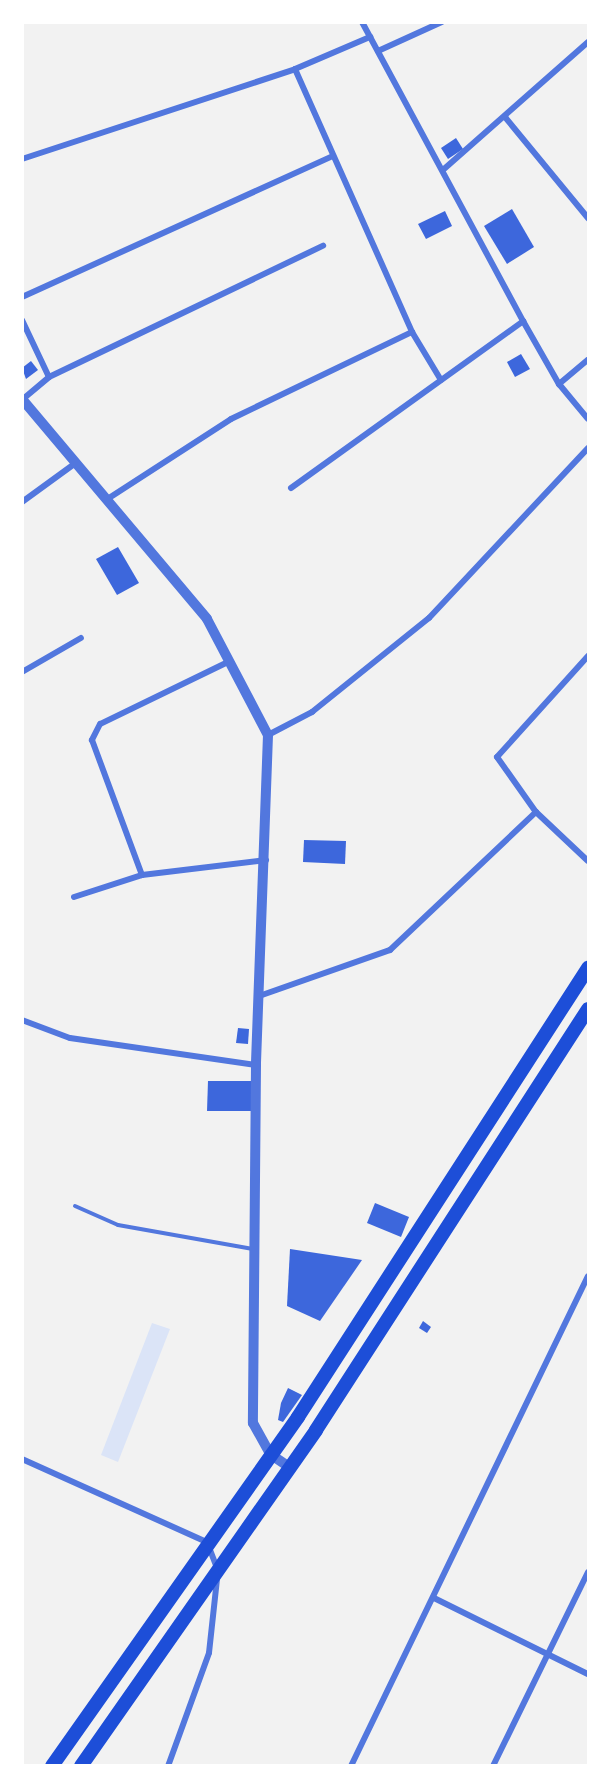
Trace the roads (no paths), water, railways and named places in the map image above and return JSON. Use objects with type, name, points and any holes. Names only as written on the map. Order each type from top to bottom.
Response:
[{"type":"main road","points":[[52,1766],[270,1454],[588,968]]},
{"type":"main road","points":[[81,1766],[291,1468],[588,1009]]},
{"type":"street","points":[[362,22],[444,169],[523,321],[560,384],[588,419]]},
{"type":"street","points":[[378,51],[442,22]]},
{"type":"street","points":[[22,159],[294,69],[370,37]]},
{"type":"street","points":[[444,169],[588,42]]},
{"type":"street","points":[[294,69],[412,332],[441,380]]},
{"type":"street","points":[[505,117],[588,218]]},
{"type":"street","points":[[22,297],[333,156]]},
{"type":"street","points":[[291,1468],[270,1454],[253,1423],[256,1065],[262,995],[268,860],[268,735],[233,660],[207,619],[109,498],[23,399],[49,377],[323,246]]},
{"type":"street","points":[[22,320],[49,377]]},
{"type":"street","points":[[291,488],[523,321]]},
{"type":"street","points":[[109,498],[231,419],[412,332]]},
{"type":"street","points":[[560,384],[588,360]]},
{"type":"street","points":[[268,735],[312,712],[429,618],[588,448]]},
{"type":"street","points":[[22,502],[78,462]]},
{"type":"street","points":[[22,672],[81,638]]},
{"type":"street","points":[[588,656],[499,748],[499,766],[536,812],[588,861]]},
{"type":"street","points":[[142,875],[92,740],[93,731],[233,660]]},
{"type":"street","points":[[262,995],[390,950],[536,812]]},
{"type":"street","points":[[74,897],[142,875],[268,860]]},
{"type":"street","points":[[22,1020],[70,1038],[256,1065]]},
{"type":"street","points":[[351,1766],[588,1276]]},
{"type":"street","points":[[22,1459],[207,1542],[218,1570],[209,1653],[168,1766]]},
{"type":"street","points":[[494,1766],[588,1572]]},
{"type":"street","points":[[434,1598],[588,1674]]},
{"type":"lane","points":[[75,1206],[118,1225],[254,1249]]}]
